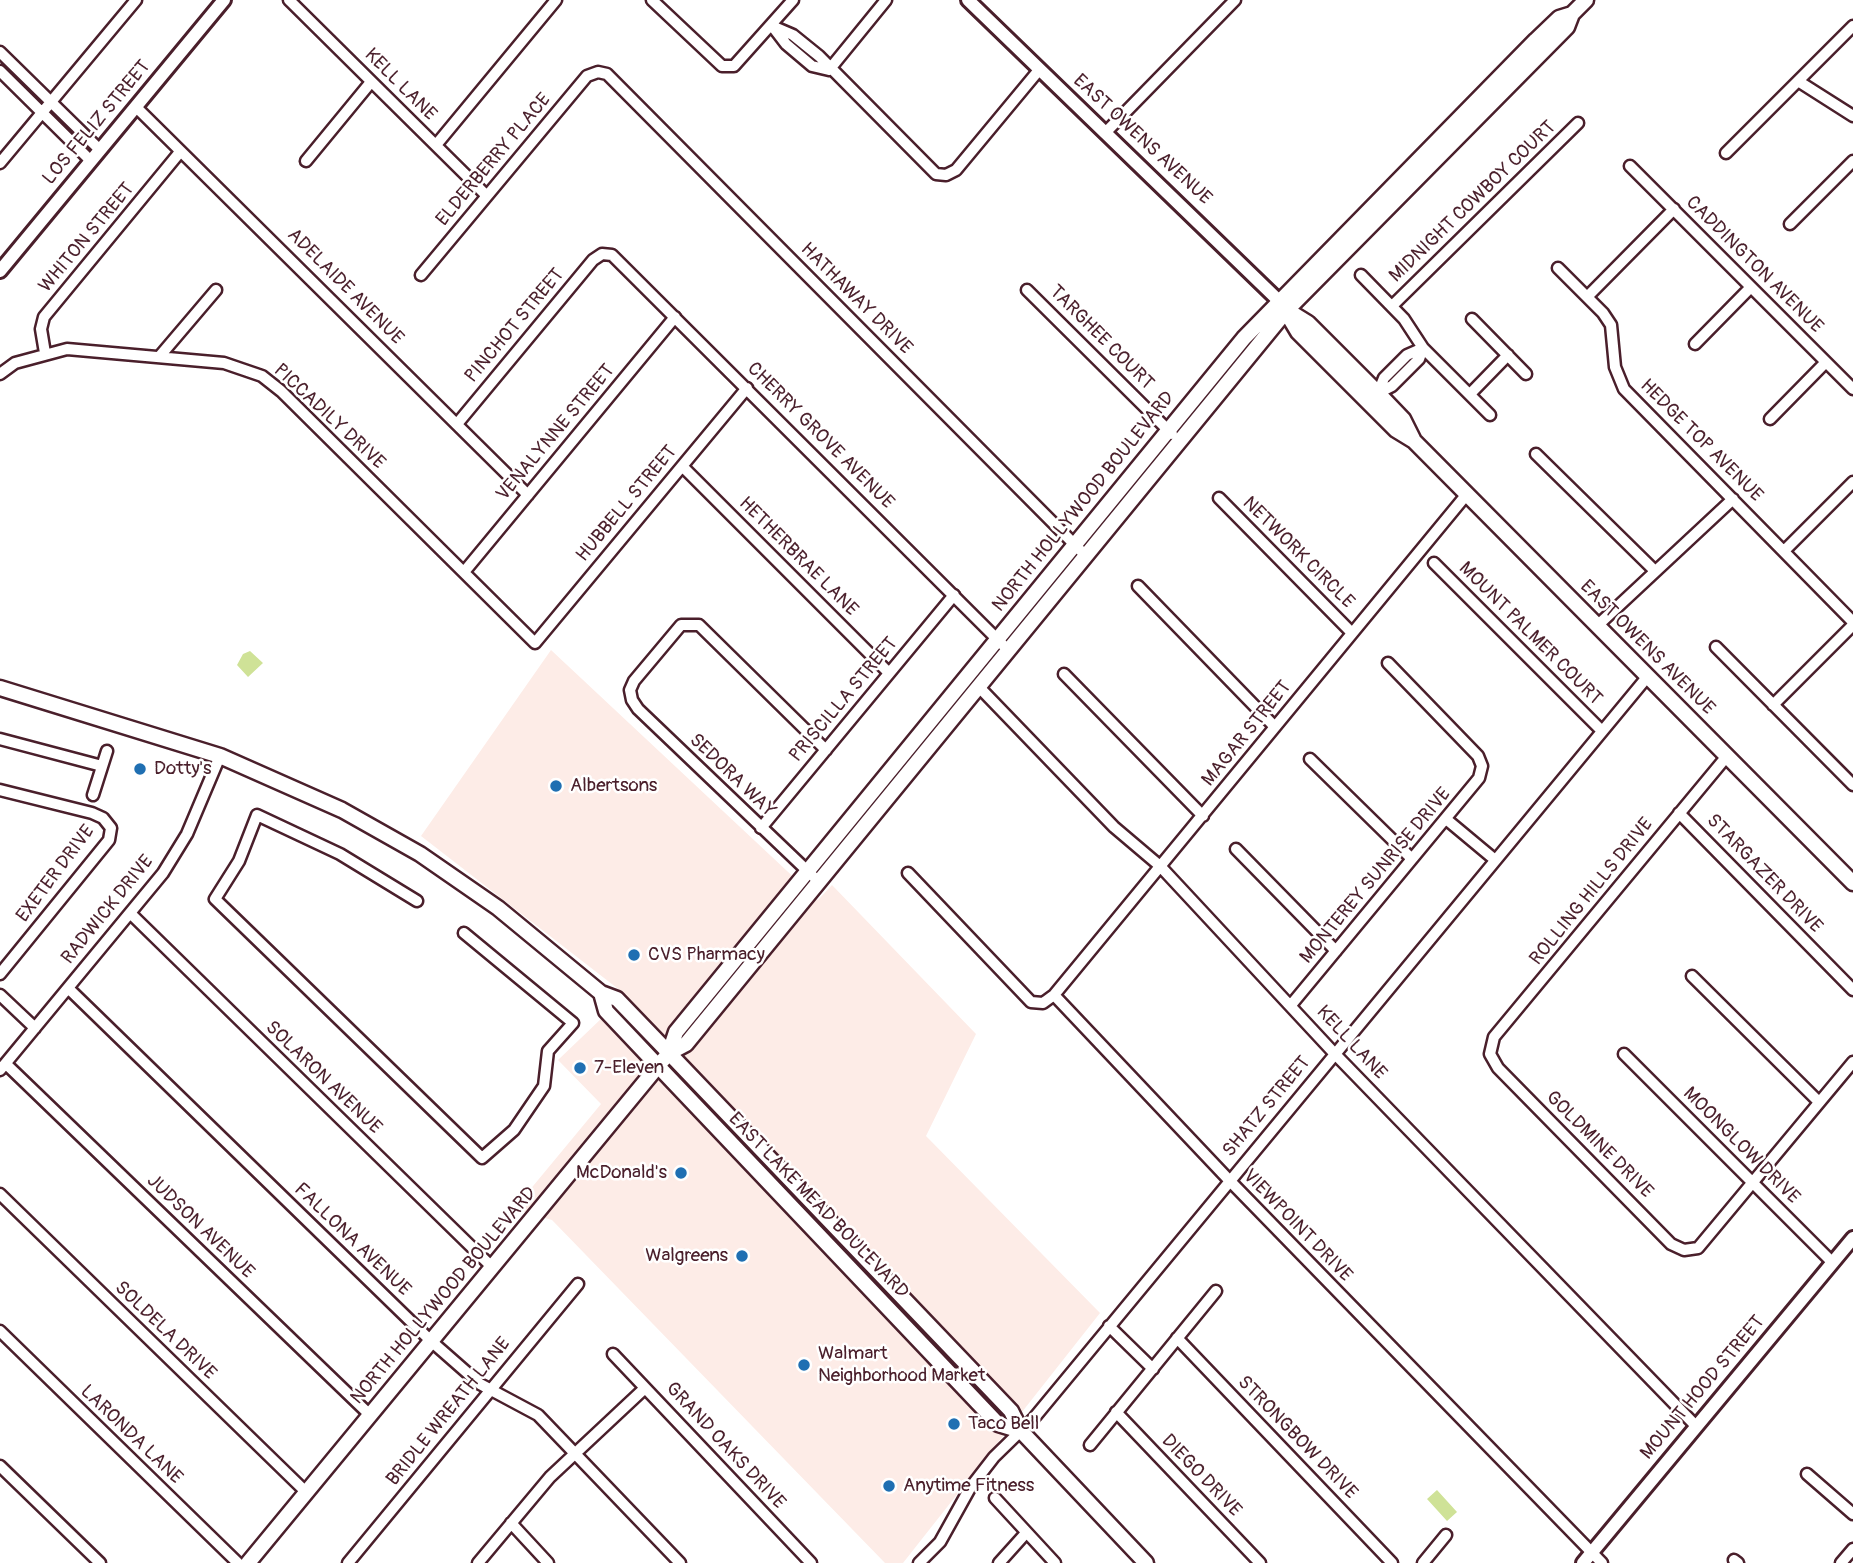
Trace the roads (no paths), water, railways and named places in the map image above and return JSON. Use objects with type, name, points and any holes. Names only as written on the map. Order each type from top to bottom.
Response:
[{"type":"main road","name":"NORTH HOLLYWOOD BOULEVARD","points":[[248,1563],[659,1066],[669,1053],[674,1034],[1169,430],[1282,305],[1536,40],[1559,18],[1572,14],[1586,0]]},
{"type":"main road","name":"NORTH HOLLYWOOD BOULEVARD","points":[[669,1053],[686,1044],[819,882],[1180,441],[1282,305]]},
{"type":"main road","name":"EAST OWENS AVENUE","points":[[1282,305],[1308,323],[1378,393],[1403,419],[1414,441]]},
{"type":"main road","name":"EAST OWENS AVENUE","points":[[1282,305],[1298,332],[1396,430],[1414,441],[1853,883]]},
{"type":"main road","name":"EAST LAKE MEAD BOULEVARD","points":[[0,688],[220,756],[342,810],[420,854],[507,914],[601,993],[617,999],[1011,1411],[1021,1432],[1146,1563]]},
{"type":"main road","points":[[743,950],[755,960]]},
{"type":"main road","name":"EAST LAKE MEAD BOULEVARD","points":[[601,993],[606,1011],[998,1424],[1021,1432]]},
{"type":"main road","points":[[766,1179],[784,1185],[818,1217],[828,1219]]},
{"type":"main road","points":[[851,1268],[868,1272],[883,1285],[890,1284]]},
{"type":"street","points":[[0,163],[136,0]]},
{"type":"street","name":"LOS FELIZ STREET","points":[[0,271],[225,0]]},
{"type":"street","name":"KELL LANE","points":[[289,0],[487,196]]},
{"type":"street","points":[[436,145],[556,0]]},
{"type":"street","points":[[652,0],[722,66],[734,66],[793,0]]},
{"type":"street","points":[[829,70],[886,0]]},
{"type":"street","name":"EAST OWENS AVENUE","points":[[968,0],[1039,70],[1107,131],[1282,305]]},
{"type":"street","points":[[1107,131],[1235,0]]},
{"type":"street","points":[[772,26],[793,35],[819,56],[829,70],[929,170],[946,175],[956,170],[1039,70]]},
{"type":"street","points":[[1726,153],[1853,26]]},
{"type":"street","points":[[0,52],[100,150]]},
{"type":"street","points":[[0,71],[91,161]]},
{"type":"street","name":"ELDERBERRY PLACE","points":[[421,275],[587,76],[598,72]]},
{"type":"street","name":"HATHAWAY DRIVE","points":[[598,72],[607,74],[1086,556]]},
{"type":"street","points":[[1798,81],[1853,116]]},
{"type":"street","points":[[306,161],[371,82]]},
{"type":"street","name":"ADELAIDE AVENUE","points":[[136,107],[528,495]]},
{"type":"street","name":"MIDNIGHT COWBOY COURT","points":[[1392,306],[1578,123]]},
{"type":"street","name":"WHITON STREET","points":[[45,353],[41,329],[44,317],[180,152]]},
{"type":"street","points":[[1790,224],[1853,161]]},
{"type":"street","name":"CADDINGTON AVENUE","points":[[1630,166],[1853,389]]},
{"type":"street","points":[[1587,297],[1674,209]]},
{"type":"street","name":"PINCHOT STREET","points":[[457,424],[593,260],[603,254]]},
{"type":"street","name":"CHERRY GROVE AVENUE","points":[[603,254],[612,255],[676,317],[1008,650]]},
{"type":"street","name":"HEDGE TOP AVENUE","points":[[1558,268],[1611,325],[1615,367],[1625,388],[1853,623]]},
{"type":"street","points":[[1361,275],[1404,319],[1423,348],[1490,415]]},
{"type":"street","points":[[1695,344],[1751,286]]},
{"type":"street","points":[[159,357],[216,289]]},
{"type":"street","name":"TARGHEE COURT","points":[[1027,290],[1180,441]]},
{"type":"street","name":"VENALYNNE STREET","points":[[464,572],[676,317]]},
{"type":"street","points":[[1472,319],[1526,374]]},
{"type":"street","points":[[1378,393],[1392,386],[1419,359],[1423,348]]},
{"type":"street","name":"PICCADILY DRIVE","points":[[0,374],[15,363],[67,349],[224,363],[262,376],[281,391],[535,643]]},
{"type":"street","points":[[1470,394],[1508,355]]},
{"type":"street","points":[[1770,419],[1826,362]]},
{"type":"street","name":"HUBBELL STREET","points":[[535,643],[747,388]]},
{"type":"street","points":[[1536,454],[1654,570]]},
{"type":"street","name":"HETHERBRAE LANE","points":[[682,466],[890,673]]},
{"type":"street","points":[[1784,551],[1853,482]]},
{"type":"street","name":"MAGAR STREET","points":[[1054,995],[1467,494]]},
{"type":"street","name":"NETWORK CIRCLE","points":[[1219,498],[1352,633]]},
{"type":"street","points":[[1598,625],[1733,499]]},
{"type":"street","name":"MOUNT PALMER COURT","points":[[1434,563],[1601,730]]},
{"type":"street","points":[[1139,586],[1275,727]]},
{"type":"street","name":"PRISCILLA STREET","points":[[761,828],[954,595]]},
{"type":"street","points":[[1773,705],[1853,623]]},
{"type":"street","name":"SEDORA WAY","points":[[819,882],[638,709],[632,700],[634,681],[681,625],[699,625],[825,750]]},
{"type":"street","points":[[1716,647],[1853,785]]},
{"type":"street","name":"MONTEREY SUNRISE DRIVE","points":[[1291,1005],[1479,778],[1482,766],[1478,756],[1388,663]]},
{"type":"street","points":[[1064,674],[1203,816]]},
{"type":"street","name":"SHATZ STREET","points":[[919,1563],[940,1542],[970,1488],[994,1457],[1021,1432],[1648,676]]},
{"type":"street","name":"KELL LANE","points":[[978,686],[1114,827],[1160,866],[1334,1053],[1696,1426]]},
{"type":"street","points":[[0,738],[102,766]]},
{"type":"street","points":[[93,795],[107,751]]},
{"type":"street","name":"RADWICK DRIVE","points":[[3,1067],[163,873],[187,834],[220,756]]},
{"type":"street","name":"ROLLING HILLS DRIVE","points":[[1490,1054],[1494,1037],[1727,756]]},
{"type":"street","points":[[1310,759],[1412,859]]},
{"type":"street","name":"EXETER DRIVE","points":[[0,790],[92,813],[103,818],[111,828],[109,839],[0,974]]},
{"type":"street","name":"STARGAZER DRIVE","points":[[1679,813],[1853,990]]},
{"type":"street","points":[[417,901],[340,854],[257,815],[239,861],[215,899],[482,1158],[514,1130],[544,1086],[548,1051],[573,1023],[464,933]]},
{"type":"street","points":[[1446,819],[1494,859]]},
{"type":"street","points":[[1236,849],[1336,951]]},
{"type":"street","points":[[908,873],[1031,1002],[1043,1003],[1054,995]]},
{"type":"street","name":"SOLARON AVENUE","points":[[130,913],[492,1267]]},
{"type":"street","points":[[1692,976],[1819,1102]]},
{"type":"street","name":"FALLONA AVENUE","points":[[68,988],[431,1341],[490,1390],[538,1415],[680,1563]]},
{"type":"street","points":[[0,995],[35,1028]]},
{"type":"street","name":"VIEWPOINT DRIVE","points":[[1054,995],[1587,1559],[1602,1563]]},
{"type":"street","name":"GOLDMINE DRIVE","points":[[1490,1054],[1498,1068],[1671,1244],[1684,1250],[1698,1248],[1753,1182]]},
{"type":"street","name":"MOONGLOW DRIVE","points":[[1624,1054],[1832,1262]]},
{"type":"street","points":[[1753,1182],[1853,1062]]},
{"type":"street","name":"JUDSON AVENUE","points":[[3,1067],[370,1415]]},
{"type":"street","name":"SOLDELA DRIVE","points":[[0,1194],[306,1492]]},
{"type":"street","name":"MOUNT HOOD STREET","points":[[1587,1559],[1853,1238]]},
{"type":"street","name":"BRIDLE WREATH LANE","points":[[348,1563],[578,1284]]},
{"type":"street","points":[[1090,1445],[1216,1291]]},
{"type":"street","points":[[1109,1325],[1153,1369]]},
{"type":"street","name":"LARONDA LANE","points":[[0,1331],[239,1563]]},
{"type":"street","name":"STRONGBOW DRIVE","points":[[1177,1338],[1392,1563]]},
{"type":"street","name":"GRAND OAKS DRIVE","points":[[613,1354],[811,1563]]},
{"type":"street","points":[[478,1563],[510,1523],[575,1452],[645,1388]]},
{"type":"street","name":"DIEGO DRIVE","points":[[1116,1412],[1260,1563]]},
{"type":"street","points":[[0,1466],[100,1563]]},
{"type":"street","points":[[1807,1474],[1853,1514]]},
{"type":"street","points":[[995,1498],[1055,1563]]},
{"type":"street","points":[[510,1523],[548,1563]]},
{"type":"street","points":[[999,1563],[1026,1533]]},
{"type":"street","points":[[1423,1563],[1446,1535]]},
{"type":"street","points":[[1841,1563],[1853,1549]]},
{"type":"place","name":"Dotty's","points":[[140,769]]},
{"type":"place","name":"Albertsons","points":[[556,786]]},
{"type":"place","name":"CVS Pharmacy","points":[[634,955]]},
{"type":"place","name":"7-Eleven","points":[[580,1068]]},
{"type":"place","name":"McDonald's","points":[[681,1173]]},
{"type":"place","name":"Walgreens","points":[[742,1256]]},
{"type":"place","name":"Walmart Neighborhood Market","points":[[804,1365]]},
{"type":"place","name":"Taco Bell","points":[[954,1424]]},
{"type":"place","name":"Anytime Fitness","points":[[889,1486]]}]
